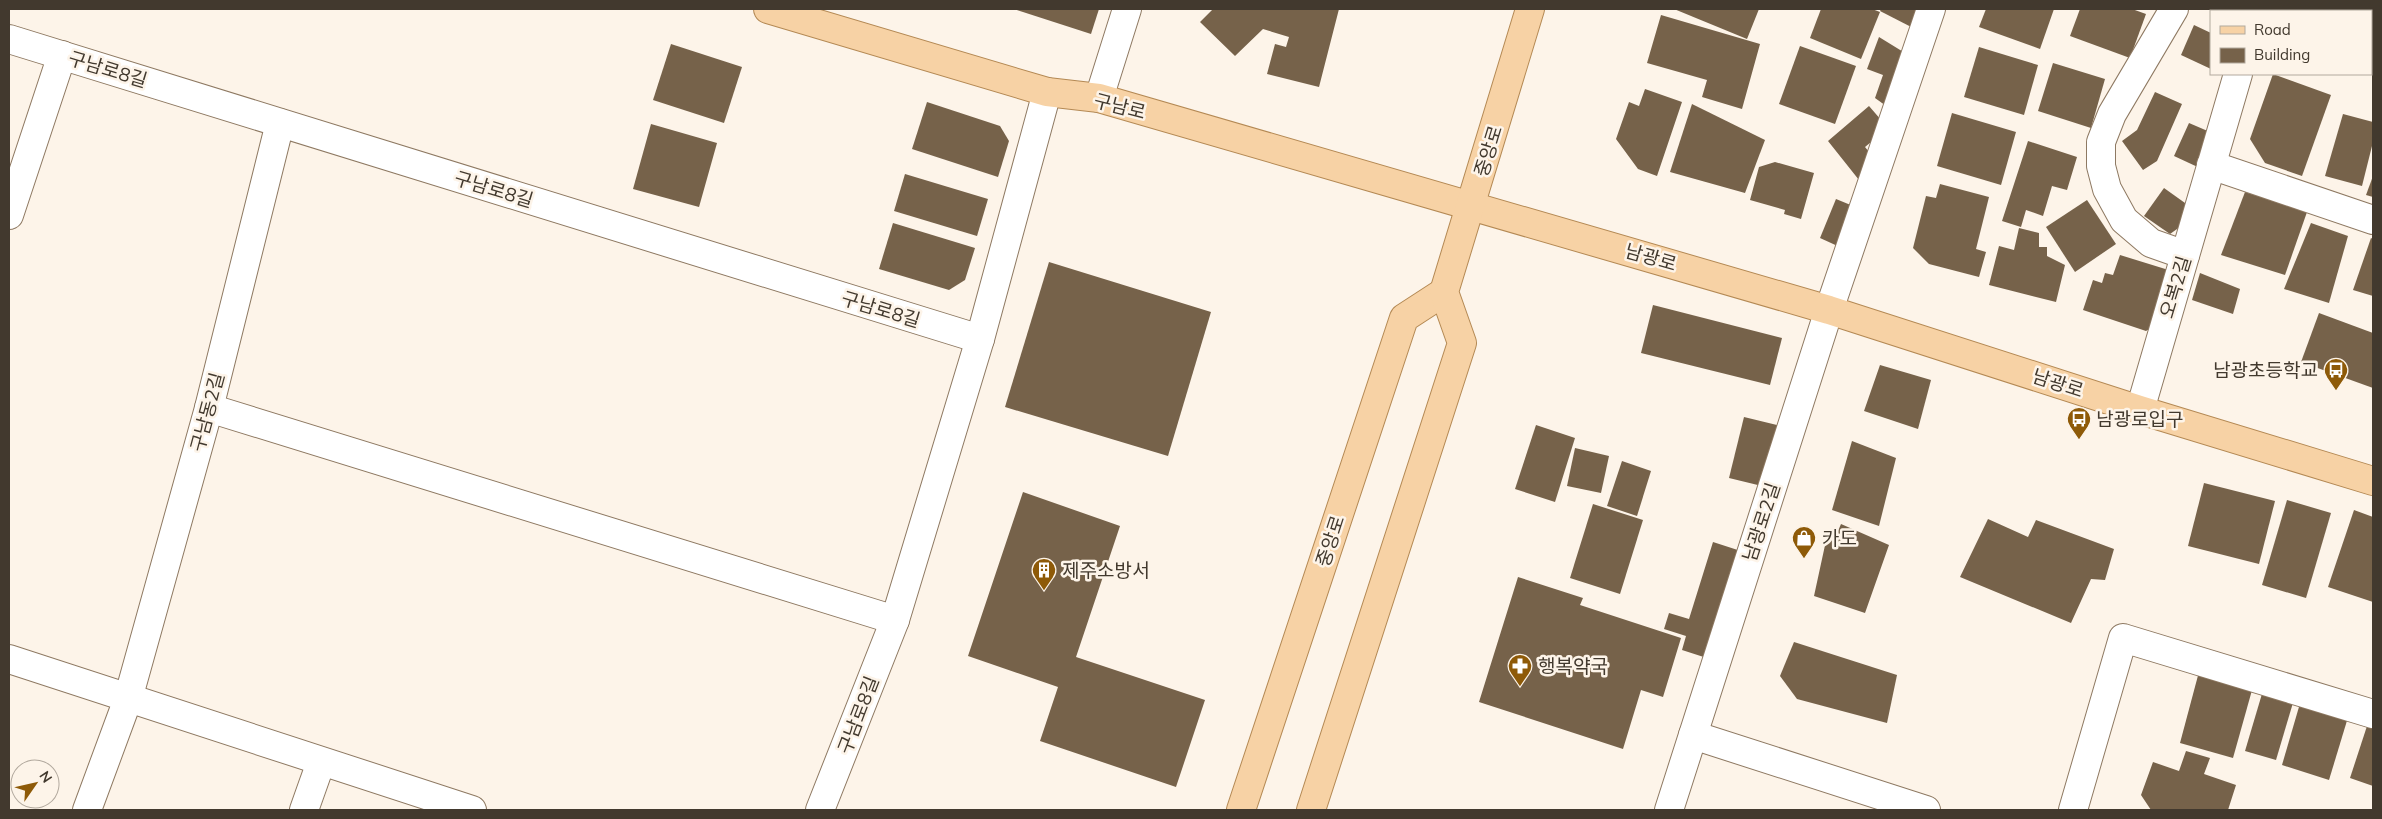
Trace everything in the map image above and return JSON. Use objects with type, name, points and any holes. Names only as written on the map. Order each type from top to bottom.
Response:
[{"type":"main road","name":"구남로","points":[[768,9],[1047,92],[1099,98],[1472,205]]},
{"type":"main road","name":"중앙로","points":[[1241,810],[1404,318],[1444,292],[1530,9]]},
{"type":"main road","name":"남광로","points":[[1472,205],[1829,310],[2140,410],[2373,481]]},
{"type":"main road","points":[[1311,810],[1462,343],[1444,292]]},
{"type":"street","points":[[1099,98],[1127,9]]},
{"type":"street","points":[[1829,310],[1932,9]]},
{"type":"street","points":[[2174,9],[2112,114],[2101,142],[2100,166],[2107,189],[2124,220],[2151,243],[2184,255]]},
{"type":"street","name":"구남로8길","points":[[9,39],[980,339]]},
{"type":"street","points":[[9,215],[62,55]]},
{"type":"street","name":"오복2길","points":[[2140,410],[2238,75]]},
{"type":"street","name":"구남로8길","points":[[820,810],[895,620],[980,339],[1047,92]]},
{"type":"street","name":"구남동2길","points":[[87,810],[128,699],[209,408],[280,123]]},
{"type":"street","points":[[2211,165],[2373,220]]},
{"type":"street","name":"남광로2길","points":[[1669,810],[1829,310]]},
{"type":"street","points":[[209,408],[895,620]]},
{"type":"street","points":[[2073,810],[2123,638],[2373,714]]},
{"type":"street","points":[[9,659],[472,810]]},
{"type":"street","points":[[1693,735],[1926,810]]},
{"type":"street","points":[[304,810],[321,762]]},
{"type":"building","points":[[1014,9],[1099,9],[1091,34]]},
{"type":"building","points":[[1213,9],[1339,9],[1319,87],[1267,74],[1275,44],[1286,47],[1289,37],[1263,29],[1235,56],[1200,22]]},
{"type":"building","points":[[1674,9],[1759,9],[1747,39]]},
{"type":"building","points":[[1821,9],[1872,9],[1880,12],[1861,59],[1810,38]]},
{"type":"building","points":[[1881,9],[1927,9],[1919,31],[1880,11]]},
{"type":"building","points":[[1986,9],[2054,9],[2040,49],[1979,27]]},
{"type":"building","points":[[2080,9],[2132,9],[2146,14],[2130,58],[2070,36]]},
{"type":"building","points":[[1661,15],[1760,44],[1742,109],[1702,97],[1707,80],[1647,63]]},
{"type":"building","points":[[2194,25],[2210,33],[2210,69],[2181,55]]},
{"type":"building","points":[[1879,37],[1905,53],[1889,108],[1875,98],[1883,75],[1867,69]]},
{"type":"building","points":[[671,44],[742,67],[724,123],[653,100]]},
{"type":"building","points":[[1800,46],[1856,66],[1835,124],[1779,104]]},
{"type":"building","points":[[1979,47],[2038,65],[2024,115],[1964,97]]},
{"type":"building","points":[[2053,63],[2105,79],[2091,128],[2038,111]]},
{"type":"building","points":[[2273,75],[2331,95],[2302,176],[2265,163],[2250,139]]},
{"type":"building","points":[[1645,89],[1682,102],[1657,176],[1638,169],[1616,139],[1629,102],[1639,106]]},
{"type":"building","points":[[2155,92],[2182,104],[2157,161],[2143,170],[2122,141],[2137,130]]},
{"type":"building","points":[[927,102],[1000,126],[1009,141],[998,177],[912,149]]},
{"type":"building","points":[[1692,104],[1765,140],[1745,193],[1670,172]]},
{"type":"building","points":[[1869,106],[1888,128],[1865,147],[1879,164],[1859,180],[1828,141]]},
{"type":"building","points":[[1952,113],[2016,132],[2001,185],[1937,166]]},
{"type":"building","points":[[2343,114],[2373,122],[2373,142],[2362,186],[2325,176]]},
{"type":"building","points":[[2189,123],[2217,135],[2202,169],[2174,156]]},
{"type":"building","points":[[651,124],[717,143],[699,207],[633,189]]},
{"type":"building","points":[[2028,141],[2077,157],[2067,190],[2052,186],[2043,216],[2026,210],[2021,227],[2002,221]]},
{"type":"building","points":[[1775,162],[1814,173],[1801,219],[1784,214],[1785,210],[1750,200],[1759,167]]},
{"type":"building","points":[[905,174],[988,199],[977,236],[894,211]]},
{"type":"building","points":[[2373,176],[2373,197],[2366,195]]},
{"type":"building","points":[[1940,184],[1989,197],[1976,249],[1986,252],[1979,277],[1929,264],[1913,248],[1926,196],[1936,198]]},
{"type":"building","points":[[2164,188],[2192,208],[2194,217],[2170,234],[2144,216]]},
{"type":"building","points":[[2245,192],[2307,212],[2285,275],[2221,255]]},
{"type":"building","points":[[1836,199],[1858,208],[1842,248],[1820,238]]},
{"type":"building","points":[[2087,200],[2116,244],[2075,272],[2046,227]]},
{"type":"building","points":[[893,223],[975,248],[965,280],[949,290],[879,269]]},
{"type":"building","points":[[2311,223],[2348,236],[2329,303],[2284,289]]},
{"type":"building","points":[[2019,228],[2039,233],[2039,247],[2047,247],[2047,256],[2065,265],[2056,302],[1989,285],[1999,246],[2014,250]]},
{"type":"building","points":[[2371,238],[2373,239],[2373,296],[2353,290]]},
{"type":"building","points":[[2120,255],[2175,272],[2159,323],[2146,331],[2083,310],[2093,280],[2102,283],[2105,273],[2113,275]]},
{"type":"building","points":[[1049,262],[1211,312],[1168,456],[1005,407]]},
{"type":"building","points":[[2200,273],[2240,289],[2233,314],[2192,300]]},
{"type":"building","points":[[1653,305],[1782,338],[1770,385],[1641,353]]},
{"type":"building","points":[[2319,313],[2373,333],[2373,388],[2301,362]]},
{"type":"building","points":[[1880,365],[1931,380],[1918,429],[1864,411]]},
{"type":"building","points":[[1744,417],[1781,426],[1766,487],[1729,478]]},
{"type":"building","points":[[1536,425],[1575,438],[1555,502],[1515,489]]},
{"type":"building","points":[[1852,441],[1896,458],[1879,526],[1832,510]]},
{"type":"building","points":[[1575,448],[1609,456],[1601,493],[1567,486]]},
{"type":"building","points":[[1622,461],[1651,471],[1637,516],[1607,506]]},
{"type":"building","points":[[2204,483],[2275,501],[2259,564],[2188,546]]},
{"type":"building","name":"제주소방서","points":[[1023,492],[1120,526],[1076,657],[1205,700],[1176,787],[1040,741],[1058,687],[968,656]]},
{"type":"building","points":[[2287,500],[2331,513],[2306,598],[2262,585]]},
{"type":"building","points":[[1593,504],[1643,520],[1620,594],[1570,578]]},
{"type":"building","points":[[2354,510],[2373,517],[2373,602],[2328,587]]},
{"type":"building","points":[[1988,519],[2028,537],[2036,520],[2114,549],[2105,580],[2091,579],[2071,623],[1960,577]]},
{"type":"building","points":[[1841,524],[1889,545],[1865,613],[1814,596],[1827,536],[1835,538]]},
{"type":"building","points":[[1713,542],[1747,553],[1713,660],[1682,650],[1686,636],[1664,629],[1669,613],[1689,619]]},
{"type":"building","points":[[1518,577],[1583,598],[1580,605],[1681,638],[1663,697],[1641,690],[1623,749],[1479,702]]},
{"type":"building","points":[[1794,642],[1897,675],[1887,723],[1797,699],[1780,676]]},
{"type":"building","points":[[2200,668],[2254,683],[2233,758],[2180,743]]},
{"type":"building","points":[[2264,687],[2295,696],[2276,760],[2245,751]]},
{"type":"building","points":[[2301,700],[2349,714],[2329,780],[2282,765]]},
{"type":"building","points":[[2368,723],[2373,725],[2373,786],[2350,778]]},
{"type":"building","points":[[2186,751],[2210,758],[2204,774],[2236,785],[2228,810],[2151,810],[2141,795],[2153,762],[2179,771]]},
{"type":"place","name":"남광초등학교","points":[[2336,391]]},
{"type":"place","name":"남광로입구","points":[[2079,440]]},
{"type":"place","name":"카도","points":[[1804,559]]},
{"type":"place","name":"제주소방서","points":[[1044,591]]},
{"type":"place","name":"행복약국","points":[[1520,687]]}]
